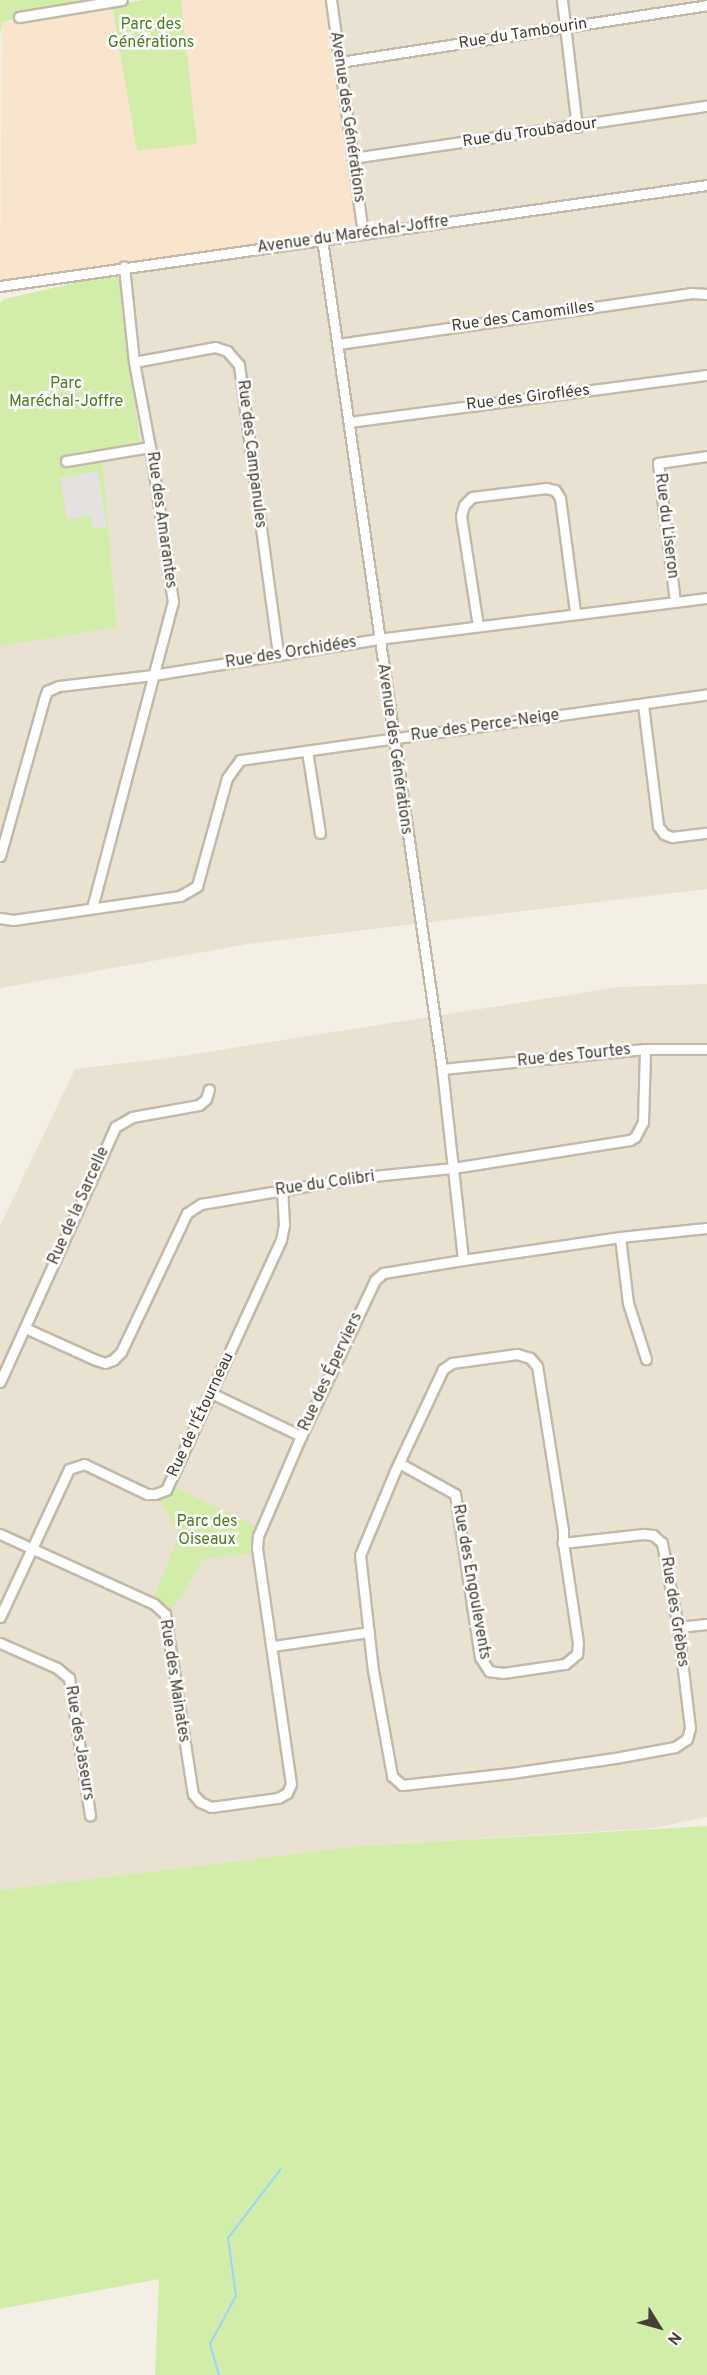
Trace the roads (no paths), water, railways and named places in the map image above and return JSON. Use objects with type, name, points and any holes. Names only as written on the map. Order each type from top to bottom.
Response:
[{"type":"street","points":[[19,17],[122,0]]},
{"type":"street","name":"Avenue des Générations","points":[[331,0],[363,233]]},
{"type":"street","points":[[562,0],[577,127]]},
{"type":"street","name":"Rue du Tambourin","points":[[339,62],[707,5]]},
{"type":"street","name":"Rue du Troubadour","points":[[353,158],[577,127],[707,106]]},
{"type":"street","name":"Avenue du Maréchal-Joffre","points":[[0,286],[707,184]]},
{"type":"street","name":"Avenue des Générations","points":[[322,239],[392,738],[442,1070],[462,1260]]},
{"type":"street","name":"Rue des Amarantes","points":[[92,908],[173,602],[150,447],[134,362],[124,267]]},
{"type":"street","name":"Rue des Camomilles","points":[[338,344],[690,293],[707,294]]},
{"type":"street","name":"Rue des Campanules","points":[[134,362],[215,347],[227,351],[239,365],[278,655]]},
{"type":"street","name":"Rue des Giroflées","points":[[349,422],[707,375]]},
{"type":"street","points":[[66,461],[150,447]]},
{"type":"street","name":"Rue du Liseron","points":[[675,602],[658,463],[707,456]]},
{"type":"street","points":[[478,626],[461,516],[464,505],[472,497],[546,488],[555,490],[560,498],[575,612]]},
{"type":"street","name":"Rue des Orchidées","points":[[0,856],[47,691],[59,686],[153,675],[378,639],[575,612],[707,598]]},
{"type":"street","name":"Rue des Perce-Neige","points":[[0,918],[13,920],[180,896],[197,886],[227,778],[232,767],[240,760],[643,705],[707,694]]},
{"type":"street","points":[[643,705],[658,826],[664,834],[672,837],[707,833]]},
{"type":"street","points":[[308,751],[320,833]]},
{"type":"street","name":"Rue des Tourtes","points":[[442,1070],[645,1048],[707,1049]]},
{"type":"street","name":"Rue du Colibri","points":[[25,1328],[96,1360],[113,1360],[121,1352],[187,1213],[201,1204],[282,1190],[453,1168],[635,1137],[643,1122],[645,1048]]},
{"type":"street","name":"Rue de la Sarcelle","points":[[0,1382],[115,1127],[132,1117],[199,1105],[206,1099],[209,1089]]},
{"type":"street","name":"Rue de l'Étourneau","points":[[0,1617],[67,1472],[74,1466],[84,1464],[147,1494],[166,1490],[281,1240],[284,1225],[282,1190]]},
{"type":"street","name":"Rue des Éperviers","points":[[287,1793],[291,1784],[257,1543],[301,1436],[378,1275],[620,1237],[707,1228]]},
{"type":"street","points":[[620,1237],[628,1303],[646,1359]]},
{"type":"street","name":"Rue des Grèbes","points":[[517,1354],[531,1358],[537,1366],[563,1543],[643,1534],[658,1538],[664,1549],[678,1627],[690,1728],[687,1739],[681,1745],[591,1761],[407,1786],[402,1785],[392,1776],[369,1632],[360,1554],[399,1463],[447,1365],[517,1354]]},
{"type":"street","points":[[211,1393],[301,1436]]},
{"type":"street","name":"Rue des Engoulevents","points":[[399,1463],[455,1494],[480,1657],[489,1671],[503,1673],[565,1664],[577,1653],[578,1643],[563,1543]]},
{"type":"street","name":"Rue des Mainates","points":[[0,1534],[154,1604],[165,1614],[193,1794],[200,1802],[211,1807],[278,1798],[287,1793]]},
{"type":"street","points":[[678,1627],[707,1624]]},
{"type":"street","points":[[273,1646],[369,1632]]},
{"type":"street","name":"Rue des Jaseurs","points":[[0,1643],[57,1668],[69,1678],[90,1815]]},
{"type":"waterway","points":[[219,2375],[210,2344],[236,2296],[228,2238],[281,2169]]},
{"type":"park label","name":"Parc des Générations","points":[[151,34]]},
{"type":"park label","name":"Parc Maréchal-Joffre","points":[[66,393]]},
{"type":"park label","name":"Parc des Oiseaux","points":[[207,1531]]}]
